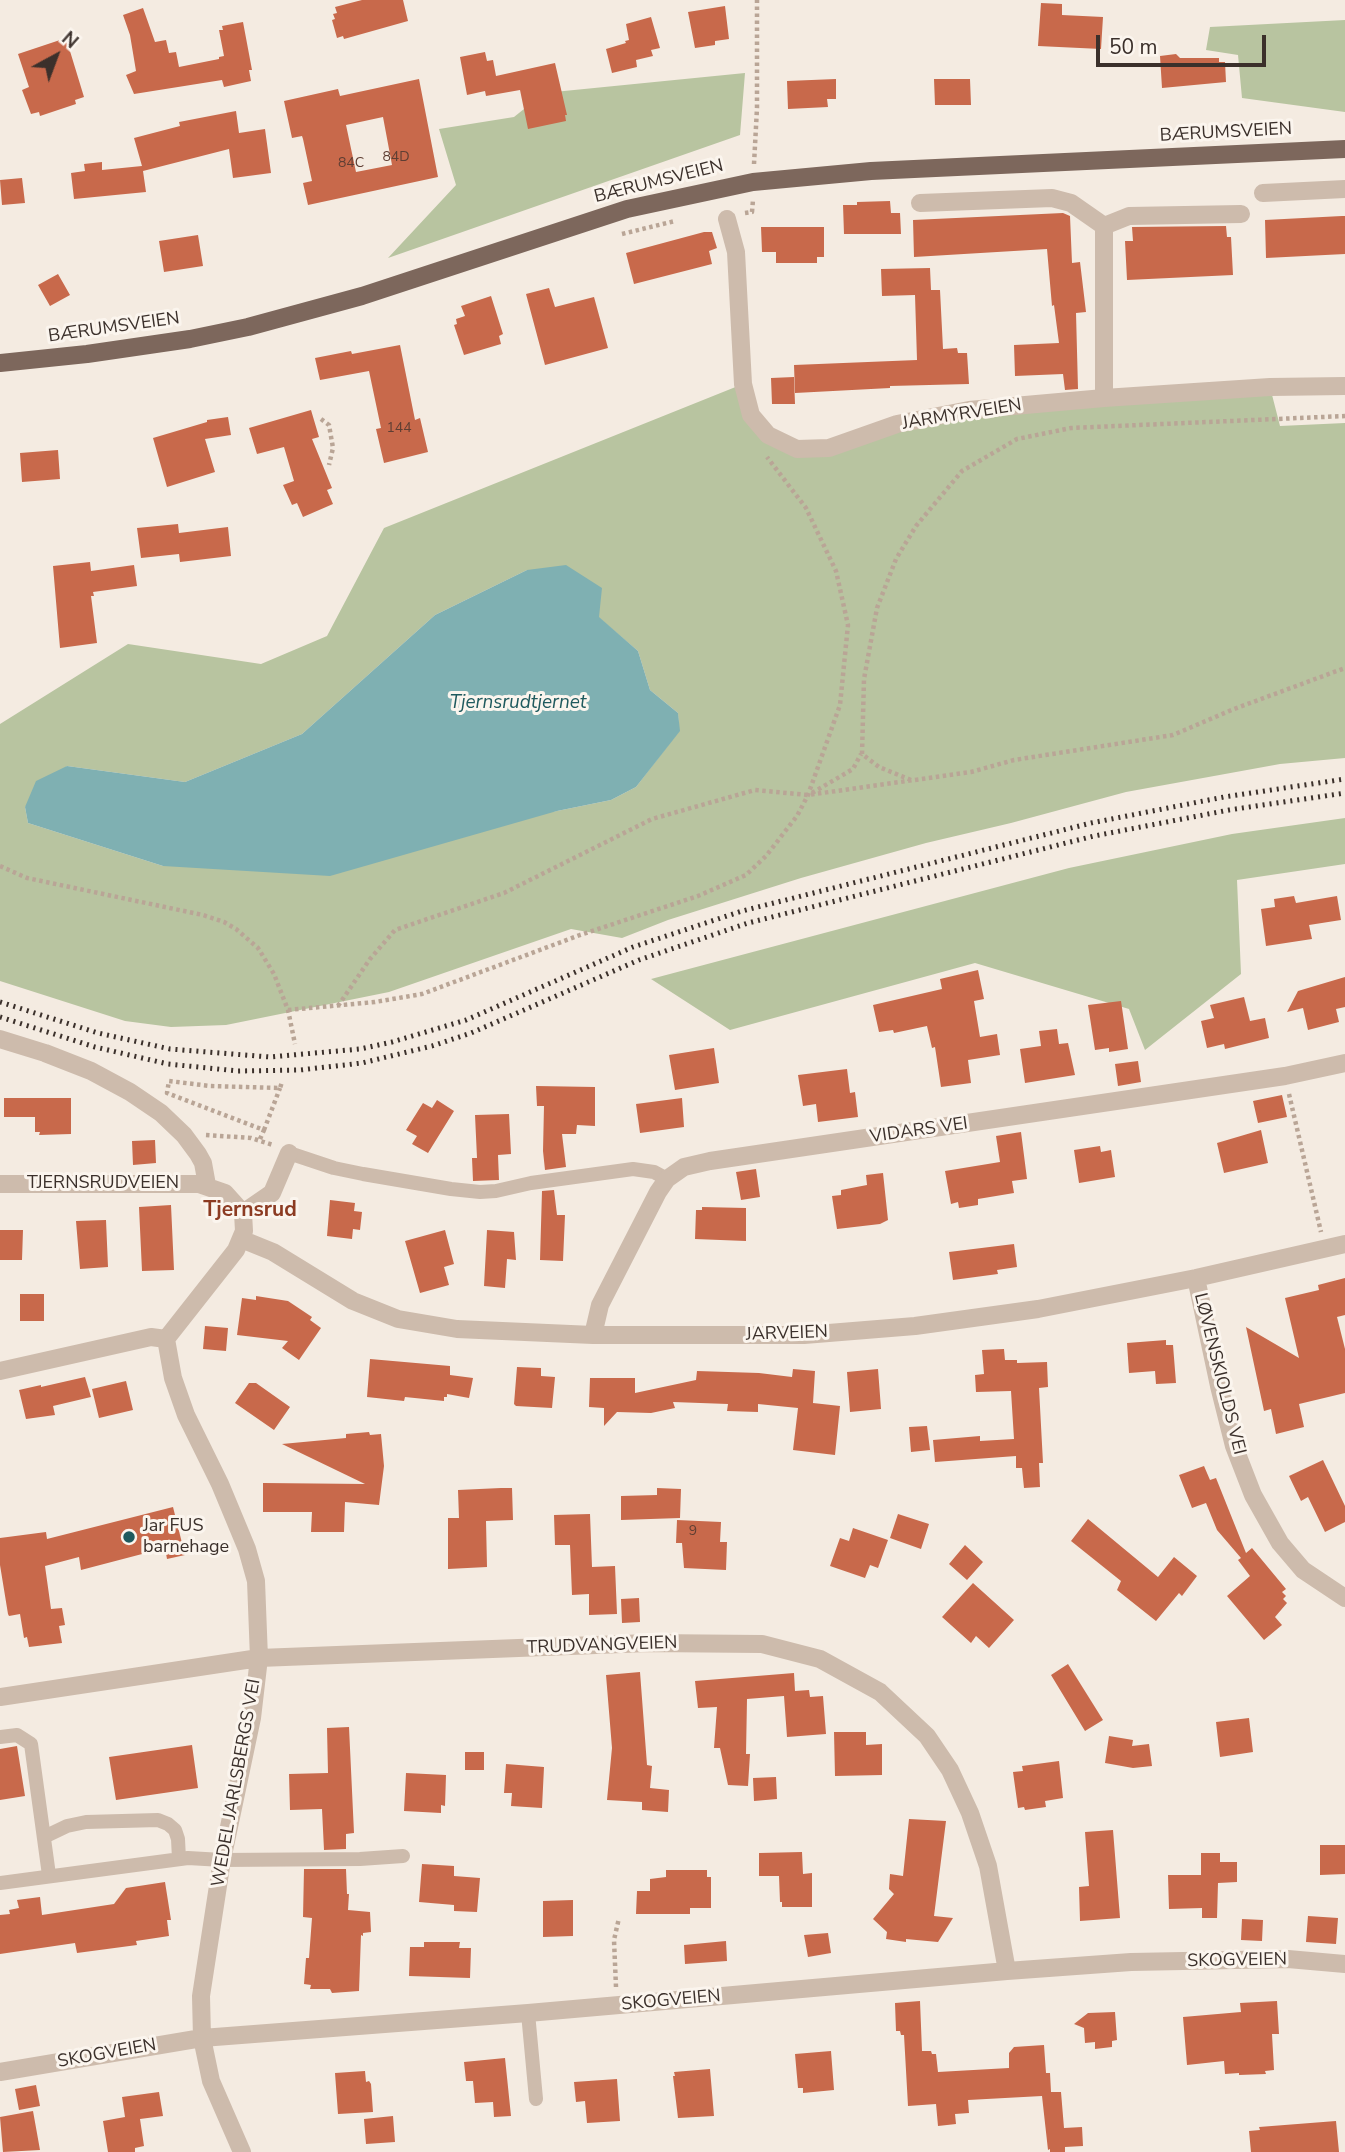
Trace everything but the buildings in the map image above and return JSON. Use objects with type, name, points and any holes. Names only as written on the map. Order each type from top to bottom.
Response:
[{"type":"main road","name":"BÆRUMSVEIEN","points":[[0,363],[191,339],[248,327],[362,296],[627,209],[753,182],[871,171],[1345,149]]},
{"type":"street","points":[[1263,193],[1345,190]]},
{"type":"street","points":[[920,203],[1052,198],[1071,202],[1104,226]]},
{"type":"street","points":[[1104,226],[1129,216],[1241,214]]},
{"type":"street","points":[[727,219],[736,252],[743,384],[751,415],[768,435]]},
{"type":"street","points":[[1104,226],[1104,398]]},
{"type":"street","name":"JARMYRVEIEN","points":[[768,435],[797,449],[829,449],[897,424],[968,410],[1270,387],[1345,387]]},
{"type":"street","points":[[0,1039],[91,1071],[161,1113],[190,1143],[203,1163],[207,1185],[225,1193],[243,1213],[244,1223],[242,1239],[236,1250],[166,1339],[151,1337],[0,1371]]},
{"type":"street","name":"VIDARS VEI","points":[[667,1179],[684,1167],[710,1161],[1284,1076],[1345,1063]]},
{"type":"street","points":[[243,1213],[272,1193],[289,1153]]},
{"type":"street","points":[[593,1335],[600,1305],[667,1179]]},
{"type":"street","name":"TJERNSRUDVEIEN","points":[[0,1184],[207,1185]]},
{"type":"street","name":"JARVEIEN","points":[[242,1239],[273,1252],[353,1301],[398,1319],[457,1329],[593,1335],[804,1335],[915,1326],[1038,1309],[1196,1278],[1345,1244]]},
{"type":"street","name":"LØVENSKIOLDS VEI","points":[[1196,1278],[1234,1446],[1253,1495],[1280,1543],[1303,1570],[1345,1598]]},
{"type":"street","name":"WEDEL JARLSBERGS VEI","points":[[166,1339],[173,1378],[186,1415],[220,1484],[247,1549],[256,1581],[259,1658],[252,1718],[222,1860],[201,1996],[202,2038],[211,2081],[242,2152]]},
{"type":"street","name":"TRUDVANGVEIEN","points":[[0,1697],[259,1658],[662,1643],[762,1644],[820,1659],[880,1692],[927,1737],[950,1770],[970,1812],[988,1866],[1007,1971]]},
{"type":"street","name":"SKOGVEIEN","points":[[0,2072],[202,2038],[617,2006],[1007,1971],[1131,1962],[1288,1959],[1345,1964]]},
{"type":"lane","points":[[289,1153],[334,1168],[363,1174],[480,1192],[633,1168],[654,1172],[667,1179]]},
{"type":"lane","points":[[0,1737],[17,1735],[31,1744],[50,1875]]},
{"type":"lane","points":[[44,1837],[67,1826],[86,1822],[158,1821],[175,1830],[179,1859]]},
{"type":"lane","points":[[0,1883],[179,1859],[360,1859],[403,1856]]},
{"type":"lane","points":[[528,2013],[536,2099]]},
{"type":"path","points":[[753,171],[757,108],[757,0]]},
{"type":"path","points":[[743,206],[766,203]]},
{"type":"path","points":[[609,237],[686,219]]},
{"type":"path","points":[[808,795],[853,769],[862,754],[864,679],[877,608],[896,559],[916,526],[962,471],[1017,439],[1071,428],[1345,416]]},
{"type":"path","points":[[321,419],[328,425],[333,448],[329,465]]},
{"type":"path","points":[[288,1010],[338,1006],[422,993],[580,935],[698,897],[746,875],[766,856],[797,816],[808,795],[840,705],[848,625],[836,571],[806,508],[764,452],[768,435]]},
{"type":"path","points":[[338,1006],[370,959],[395,930],[504,893],[652,819],[755,790],[808,795],[971,772],[1014,760],[1173,735],[1345,668]]},
{"type":"path","points":[[862,754],[879,767],[912,780]]},
{"type":"path","points":[[0,866],[27,878],[203,915],[224,922],[246,937],[262,954],[274,974],[288,1010],[295,1044]]},
{"type":"path","points":[[1284,1076],[1325,1249]]},
{"type":"path","points":[[264,1130],[167,1093],[169,1081],[210,1086],[280,1088]]},
{"type":"path","points":[[260,1139],[282,1082]]},
{"type":"path","points":[[190,1143],[211,1133],[260,1139],[289,1153]]},
{"type":"path","points":[[617,2006],[614,1940],[619,1918]]},
{"type":"green space","points":[[1345,20],[1345,112],[1242,98],[1238,55],[1206,50],[1210,27]]},
{"type":"green space","points":[[745,73],[740,135],[388,258],[456,185],[439,129],[514,117],[544,93]]},
{"type":"green space","points":[[743,384],[768,435],[797,449],[897,424],[1270,387],[1280,426],[1345,423],[1345,758],[1280,764],[1126,792],[801,878],[668,920],[622,938],[571,929],[389,992],[226,1025],[171,1027],[125,1021],[0,981],[0,724],[128,644],[261,664],[327,636],[384,528]],"holes":[[[527,570],[598,617],[638,651],[650,690],[678,713],[679,731],[636,787],[611,800],[557,811],[163,866],[28,823],[25,807],[67,766],[185,782],[302,734],[435,615]]]},
{"type":"green space","points":[[1345,818],[1345,864],[1237,880],[1241,974],[1145,1050],[1129,1009],[975,963],[730,1030],[651,979],[1069,868],[1232,834]]},
{"type":"water","name":"Tjernsrudtjernet","points":[[566,565],[602,588],[599,617],[638,651],[650,690],[678,713],[680,731],[636,787],[611,800],[557,811],[330,876],[163,866],[28,823],[25,807],[36,781],[67,766],[185,782],[302,734],[435,615],[527,570]]},
{"type":"railway","points":[[0,1002],[98,1033],[170,1049],[270,1057],[360,1049],[466,1020],[633,947],[742,911],[1091,823],[1224,797],[1345,779]]},
{"type":"railway","points":[[0,1017],[95,1047],[168,1064],[238,1071],[300,1070],[362,1063],[432,1046],[471,1033],[639,960],[748,923],[1094,836],[1229,810],[1345,793]]},
{"type":"place","name":"Jar FUS barnehage","points":[[129,1537]]},
{"type":"district","name":"Tjernsrud","points":[[250,1211]]}]
